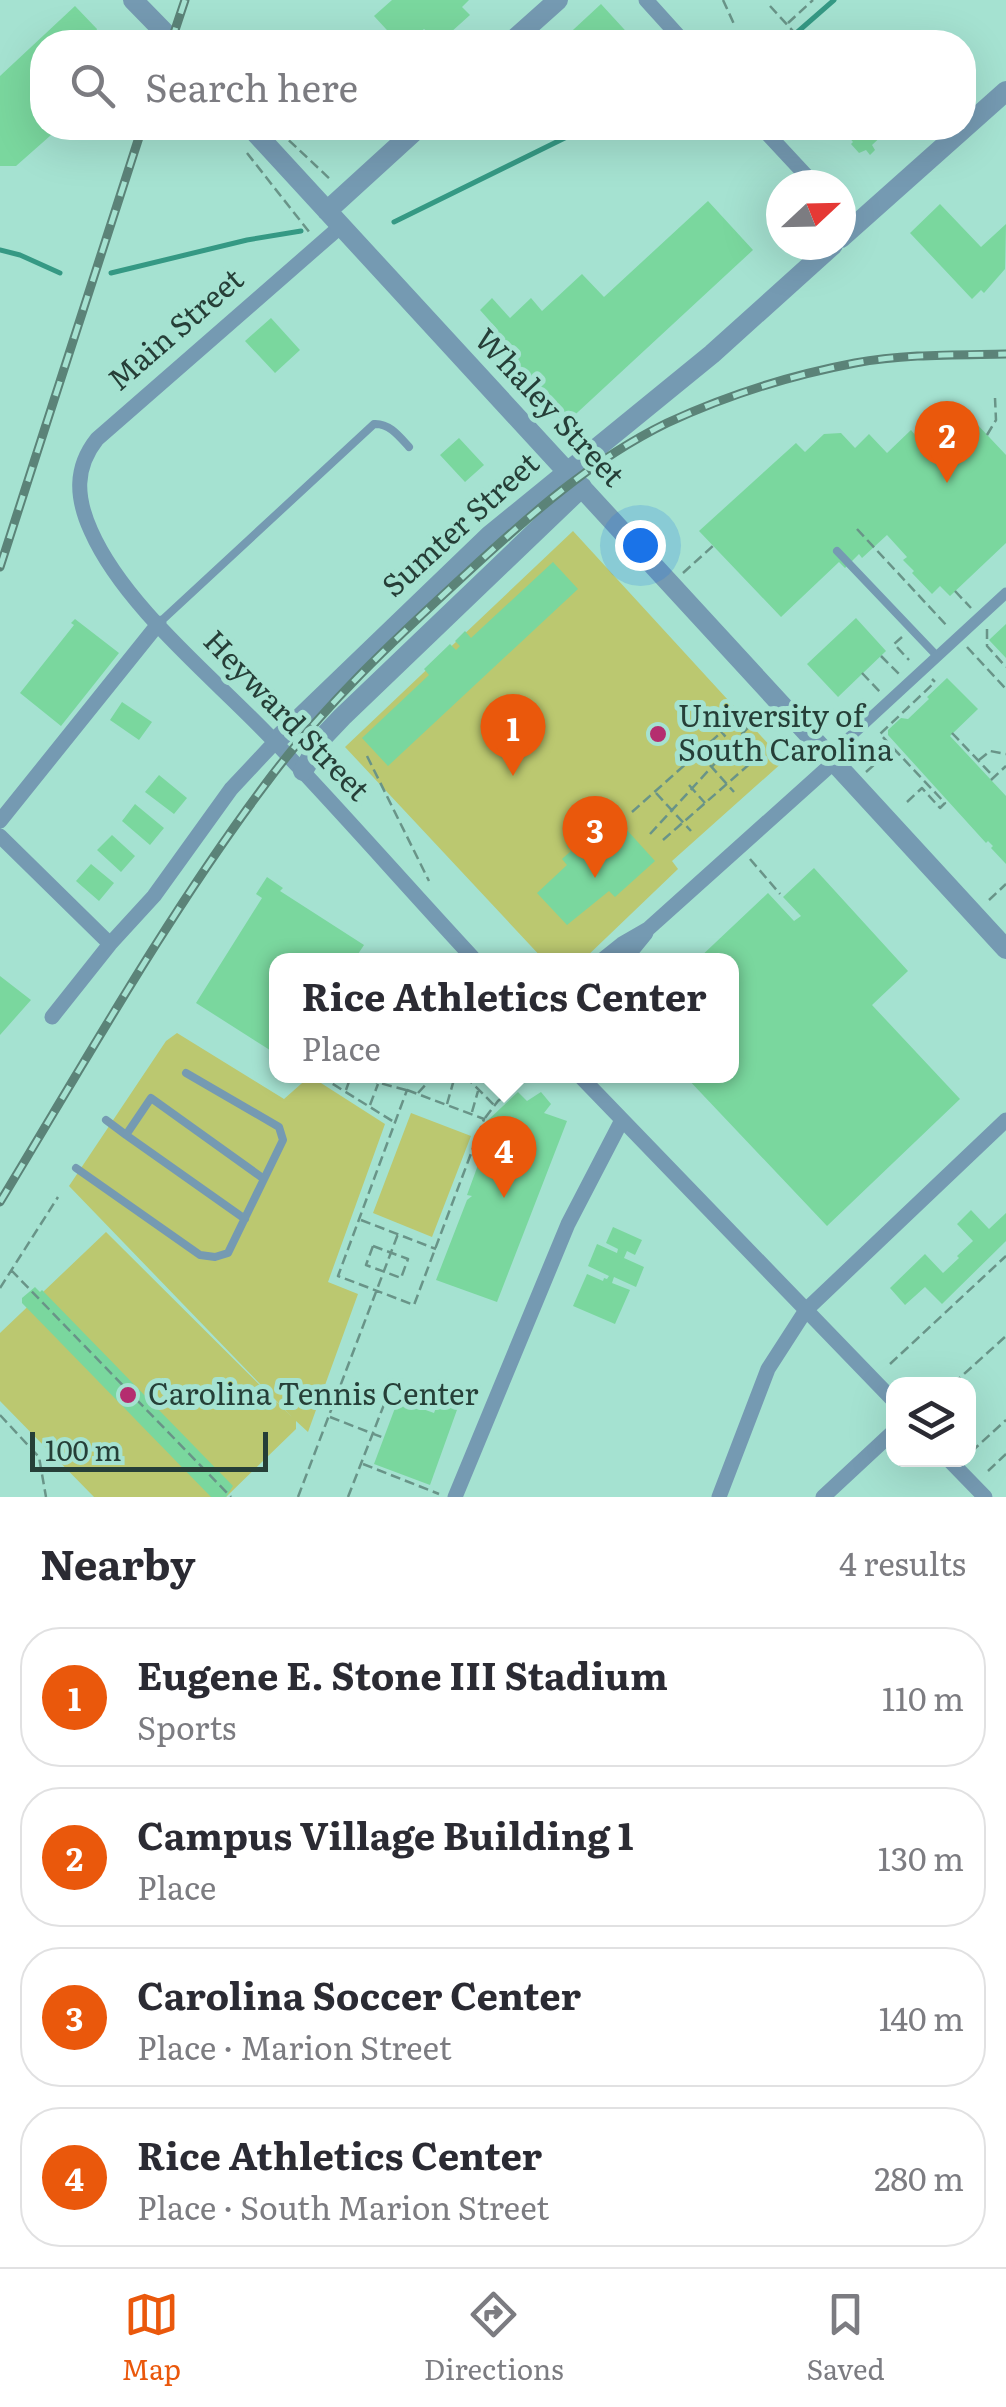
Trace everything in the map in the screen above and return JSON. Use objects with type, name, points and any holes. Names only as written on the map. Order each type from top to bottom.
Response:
[{"type":"street","points":[[133,0],[162,30]]},
{"type":"street","points":[[524,30],[558,0]]},
{"type":"street","points":[[646,0],[673,30]]},
{"type":"street","points":[[976,116],[1006,91]]},
{"type":"street","name":"Whaley Street","points":[[262,140],[582,487],[836,754],[1006,950]]},
{"type":"street","name":"Main Street","points":[[80,496],[80,466],[97,439],[318,246],[334,218],[407,140]]},
{"type":"street","points":[[773,140],[801,170]]},
{"type":"street","points":[[856,217],[948,140]]},
{"type":"street","name":"Sumter Street","points":[[275,742],[490,534],[700,364],[816,260]]},
{"type":"street","name":"Sumter Street","points":[[303,771],[323,737],[342,717],[582,487]]},
{"type":"street","name":"Heyward Street","points":[[80,496],[105,558],[158,623],[303,771],[469,953]]},
{"type":"street","points":[[629,953],[648,929],[1006,593]]},
{"type":"street","points":[[0,820],[158,623]]},
{"type":"street","points":[[52,1017],[154,896],[230,789],[275,742]]},
{"type":"street","points":[[0,836],[110,944]]},
{"type":"street","points":[[611,953],[648,929]]},
{"type":"street","points":[[587,1083],[886,1393]]},
{"type":"street","points":[[455,1497],[568,1224],[622,1120]]},
{"type":"street","points":[[719,1497],[768,1368],[806,1310],[1006,1120]]},
{"type":"street","points":[[823,1497],[886,1439]]},
{"type":"street","points":[[957,1467],[985,1497]]},
{"type":"lane","points":[[158,623],[374,424],[396,432],[409,447]]},
{"type":"lane","points":[[838,551],[937,656]]},
{"type":"lane","points":[[76,1168],[200,1255],[215,1257],[228,1253],[283,1140],[278,1127],[186,1074]]},
{"type":"lane","points":[[126,1135],[151,1098],[264,1179]]},
{"type":"lane","points":[[106,1120],[244,1220]]},
{"type":"path","points":[[722,0],[734,24]]},
{"type":"path","points":[[787,24],[813,0]]},
{"type":"path","points":[[770,6],[792,30]]},
{"type":"path","points":[[288,140],[331,180]]},
{"type":"path","points":[[244,148],[318,246]]},
{"type":"path","points":[[987,435],[996,420],[995,398]]},
{"type":"path","points":[[858,529],[1006,689]]},
{"type":"path","points":[[682,574],[714,545]]},
{"type":"path","points":[[911,629],[894,644],[920,672]]},
{"type":"path","points":[[881,656],[908,683]]},
{"type":"path","points":[[862,673],[888,701]]},
{"type":"path","points":[[907,802],[922,788],[940,808],[945,803],[880,734],[935,682],[932,679]]},
{"type":"path","points":[[632,812],[734,721]]},
{"type":"path","points":[[650,834],[754,721]]},
{"type":"path","points":[[720,731],[750,764]]},
{"type":"path","points":[[952,733],[992,779],[1006,766]]},
{"type":"path","points":[[865,773],[894,748]]},
{"type":"path","points":[[978,761],[990,751],[1006,754]]},
{"type":"path","points":[[699,752],[734,792]]},
{"type":"path","points":[[663,840],[762,754]]},
{"type":"path","points":[[367,756],[429,880]]},
{"type":"path","points":[[1002,770],[1006,775]]},
{"type":"path","points":[[691,787],[705,804]]},
{"type":"path","points":[[655,792],[690,831]]},
{"type":"path","points":[[749,858],[780,894]]},
{"type":"path","points":[[984,904],[1006,884]]},
{"type":"path","points":[[331,1083],[395,1123]]},
{"type":"path","points":[[345,1092],[349,1083]]},
{"type":"path","points":[[370,1107],[378,1083]]},
{"type":"path","points":[[382,1083],[484,1119]]},
{"type":"path","points":[[416,1094],[426,1083]]},
{"type":"path","points":[[446,1105],[453,1083]]},
{"type":"path","points":[[472,1083],[494,1106]]},
{"type":"path","points":[[407,1090],[338,1276],[414,1305],[484,1119],[520,1083]]},
{"type":"path","points":[[472,1115],[478,1089]]},
{"type":"path","points":[[0,1288],[58,1197]]},
{"type":"path","points":[[359,1219],[436,1249]]},
{"type":"path","points":[[298,1497],[398,1234]]},
{"type":"path","points":[[373,1246],[408,1258],[401,1278],[384,1271],[366,1265],[373,1246]]},
{"type":"path","points":[[890,1364],[1006,1256]]},
{"type":"path","points":[[11,1270],[231,1497]]},
{"type":"path","points":[[961,1377],[1006,1336]]},
{"type":"path","points":[[348,1497],[393,1382],[436,1401]]},
{"type":"path","points":[[0,1415],[39,1457],[46,1497]]},
{"type":"path","points":[[328,1417],[384,1438]]},
{"type":"path","points":[[976,1447],[1006,1420]]},
{"type":"path","points":[[988,1471],[1006,1454]]},
{"type":"path","points":[[362,1464],[445,1497]]},
{"type":"green space","points":[[573,531],[784,761],[672,861],[678,869],[590,953],[537,953],[345,747]]},
{"type":"green space","points":[[177,1033],[284,1099],[302,1083],[321,1083],[385,1124],[328,1282],[358,1294],[308,1432],[296,1421],[296,1429],[226,1497],[94,1497],[0,1401],[0,1333],[106,1232],[292,1417],[69,1186],[166,1041]]},
{"type":"green space","points":[[411,1113],[471,1136],[432,1237],[373,1213]]},
{"type":"building","points":[[392,0],[469,0],[462,7],[470,15],[453,30],[387,30],[374,16]]},
{"type":"building","points":[[601,4],[625,30],[573,30]]},
{"type":"building","points":[[75,6],[97,29],[97,30],[49,30]]},
{"type":"building","points":[[30,48],[30,140],[45,140],[16,166],[0,166],[0,76]]},
{"type":"building","points":[[877,140],[870,155],[866,150],[859,153],[853,142]]},
{"type":"building","points":[[708,201],[753,250],[565,424],[486,338],[496,328],[480,310],[492,298],[510,318],[531,298],[542,311],[582,274],[604,297]]},
{"type":"building","points":[[940,204],[981,247],[1006,224],[1005,269],[984,293],[981,290],[972,299],[910,233]]},
{"type":"building","points":[[271,318],[300,350],[275,373],[245,341]]},
{"type":"building","points":[[958,404],[1006,455],[1006,543],[950,596],[940,586],[932,594],[912,573],[903,560],[907,557],[887,535],[845,568],[839,562],[781,617],[699,531],[796,443],[805,452],[824,434],[841,433],[855,448],[869,434],[887,453],[911,430],[916,436],[942,409],[947,414]]},
{"type":"building","points":[[459,438],[484,465],[465,482],[440,455]]},
{"type":"building","points":[[553,562],[578,589],[388,766],[362,738],[429,675],[424,669],[450,644],[456,650],[460,646],[455,641],[465,631],[471,638]]},
{"type":"building","points":[[856,618],[886,651],[838,697],[807,664]]},
{"type":"building","points":[[75,619],[119,653],[61,726],[20,693]]},
{"type":"building","points":[[1006,624],[1006,658],[989,640]]},
{"type":"building","points":[[947,678],[978,709],[950,736],[1006,796],[1006,864],[888,735],[888,730],[901,718],[908,719]]},
{"type":"building","points":[[122,702],[152,722],[139,740],[110,720]]},
{"type":"building","points":[[159,775],[187,798],[174,814],[145,792]]},
{"type":"building","points":[[135,804],[164,828],[150,845],[122,821]]},
{"type":"building","points":[[607,808],[655,861],[615,897],[609,891],[567,925],[537,893],[567,865],[562,859],[571,851],[566,846]]},
{"type":"building","points":[[112,835],[135,856],[121,872],[97,850]]},
{"type":"building","points":[[91,864],[114,883],[99,901],[76,881]]},
{"type":"building","points":[[814,868],[908,971],[872,1005],[960,1099],[827,1226],[692,1083],[739,1083],[739,953],[704,953],[768,893],[794,921],[801,916],[783,897]]},
{"type":"building","points":[[267,877],[283,888],[280,891],[364,945],[359,953],[269,953],[269,1049],[196,1003],[262,898],[256,894]]},
{"type":"building","points":[[0,976],[31,1000],[0,1035]]},
{"type":"building","points":[[518,1092],[527,1101],[541,1092],[551,1104],[544,1113],[567,1121],[497,1302],[436,1280],[467,1200],[472,1196],[467,1195],[489,1135],[495,1131],[487,1121]]},
{"type":"building","points":[[971,1210],[989,1229],[1006,1213],[1006,1241],[942,1304],[925,1287],[905,1305],[890,1288],[925,1254],[943,1273],[959,1258],[973,1241],[957,1224]]},
{"type":"building","points":[[613,1227],[642,1240],[635,1255],[627,1251],[624,1258],[644,1267],[636,1287],[614,1277],[612,1283],[630,1290],[615,1324],[573,1306],[587,1274],[603,1281],[609,1276],[588,1266],[597,1244],[617,1253],[618,1249],[606,1243]]},
{"type":"building","name":"Carolina Tennis Center","points":[[35,1287],[233,1486],[226,1497],[211,1497],[22,1303],[22,1298]]},
{"type":"building","points":[[398,1400],[434,1413],[439,1400],[458,1407],[430,1485],[374,1464]]},
{"type":"waterway","points":[[800,30],[834,0]]},
{"type":"waterway","points":[[394,222],[561,140]]},
{"type":"waterway","points":[[111,273],[301,231]]},
{"type":"waterway","points":[[0,250],[60,273]]},
{"type":"railway","points":[[175,30],[185,0]]},
{"type":"railway","points":[[0,567],[138,140]]},
{"type":"railway","points":[[0,1202],[160,938],[286,757],[387,648],[538,510],[639,438],[689,413],[759,387],[874,360],[1006,354]]},
{"type":"place","name":"Campus Village Building 1","points":[[947,483]]},
{"type":"place","name":"University of South Carolina","points":[[658,734]]},
{"type":"place","name":"Eugene E. Stone III Stadium","points":[[513,776]]},
{"type":"place","name":"Carolina Soccer Center","points":[[595,878]]},
{"type":"place","name":"Rice Athletics Center","points":[[504,1198]]},
{"type":"place","name":"Carolina Tennis Center","points":[[128,1395]]}]
